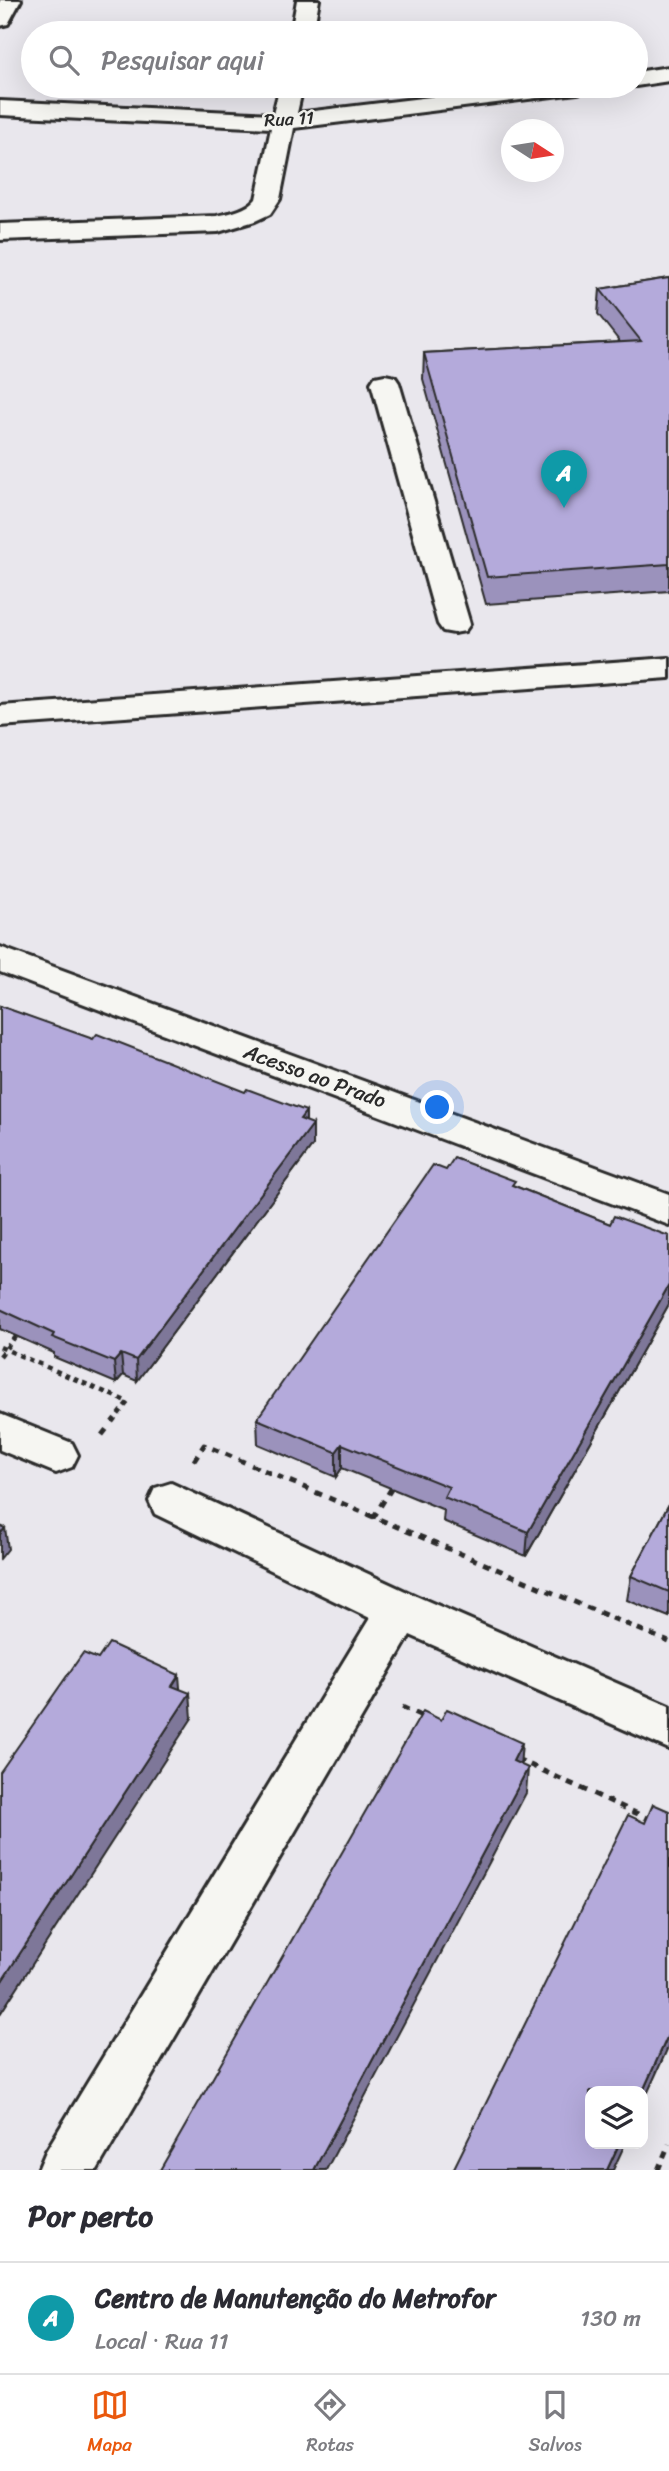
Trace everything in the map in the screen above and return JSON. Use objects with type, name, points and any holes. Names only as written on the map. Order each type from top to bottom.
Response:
[{"type":"street","points":[[0,19],[10,0]]},
{"type":"street","points":[[304,21],[308,0]]},
{"type":"street","points":[[648,77],[669,74]]},
{"type":"street","points":[[0,232],[205,225],[246,216],[261,209],[268,200],[289,98]]},
{"type":"street","name":"Rua 11","points":[[0,108],[284,122],[479,98]]},
{"type":"street","points":[[385,383],[454,624]]},
{"type":"street","points":[[0,716],[669,668]]},
{"type":"street","name":"Acesso ao Prado","points":[[0,958],[669,1209]]},
{"type":"street","points":[[0,1431],[56,1455]]},
{"type":"street","points":[[171,1501],[400,1610],[669,1728]]},
{"type":"street","points":[[66,2170],[400,1610]]},
{"type":"path","points":[[0,1356],[3,1348],[23,1328]]},
{"type":"path","points":[[3,1348],[128,1402]]},
{"type":"path","points":[[171,1501],[204,1445],[669,1642]]},
{"type":"path","points":[[373,1518],[395,1483]]},
{"type":"path","points":[[354,1685],[430,1720]]},
{"type":"path","points":[[505,1754],[656,1823]]},
{"type":"path","points":[[658,2170],[669,2144]]},
{"type":"building","points":[[669,278],[669,564],[487,577],[424,353],[641,341],[600,289]]},
{"type":"building","points":[[0,1006],[93,1039],[97,1034],[245,1092],[247,1089],[306,1111],[300,1119],[313,1124],[136,1360],[121,1354],[114,1362],[52,1337],[54,1334],[0,1309]]},
{"type":"building","points":[[454,1158],[515,1181],[512,1185],[610,1224],[614,1216],[669,1236],[669,1285],[528,1532],[444,1497],[449,1487],[342,1444],[336,1452],[257,1419],[433,1165],[446,1170]]},
{"type":"building","points":[[669,1504],[669,1592],[631,1576]]},
{"type":"building","points":[[109,1643],[179,1675],[172,1686],[190,1693],[0,1984],[0,1772],[83,1653],[98,1659]]},
{"type":"building","points":[[447,1709],[522,1743],[513,1761],[528,1768],[314,2170],[160,2170],[423,1711],[441,1720]]},
{"type":"building","points":[[653,1804],[669,1811],[669,2033],[645,2086],[585,2086],[585,2149],[617,2149],[607,2170],[453,2170],[628,1815],[645,1823]]},
{"type":"place","name":"Centro de Manutenção do Metrofor","points":[[564,508]]}]
